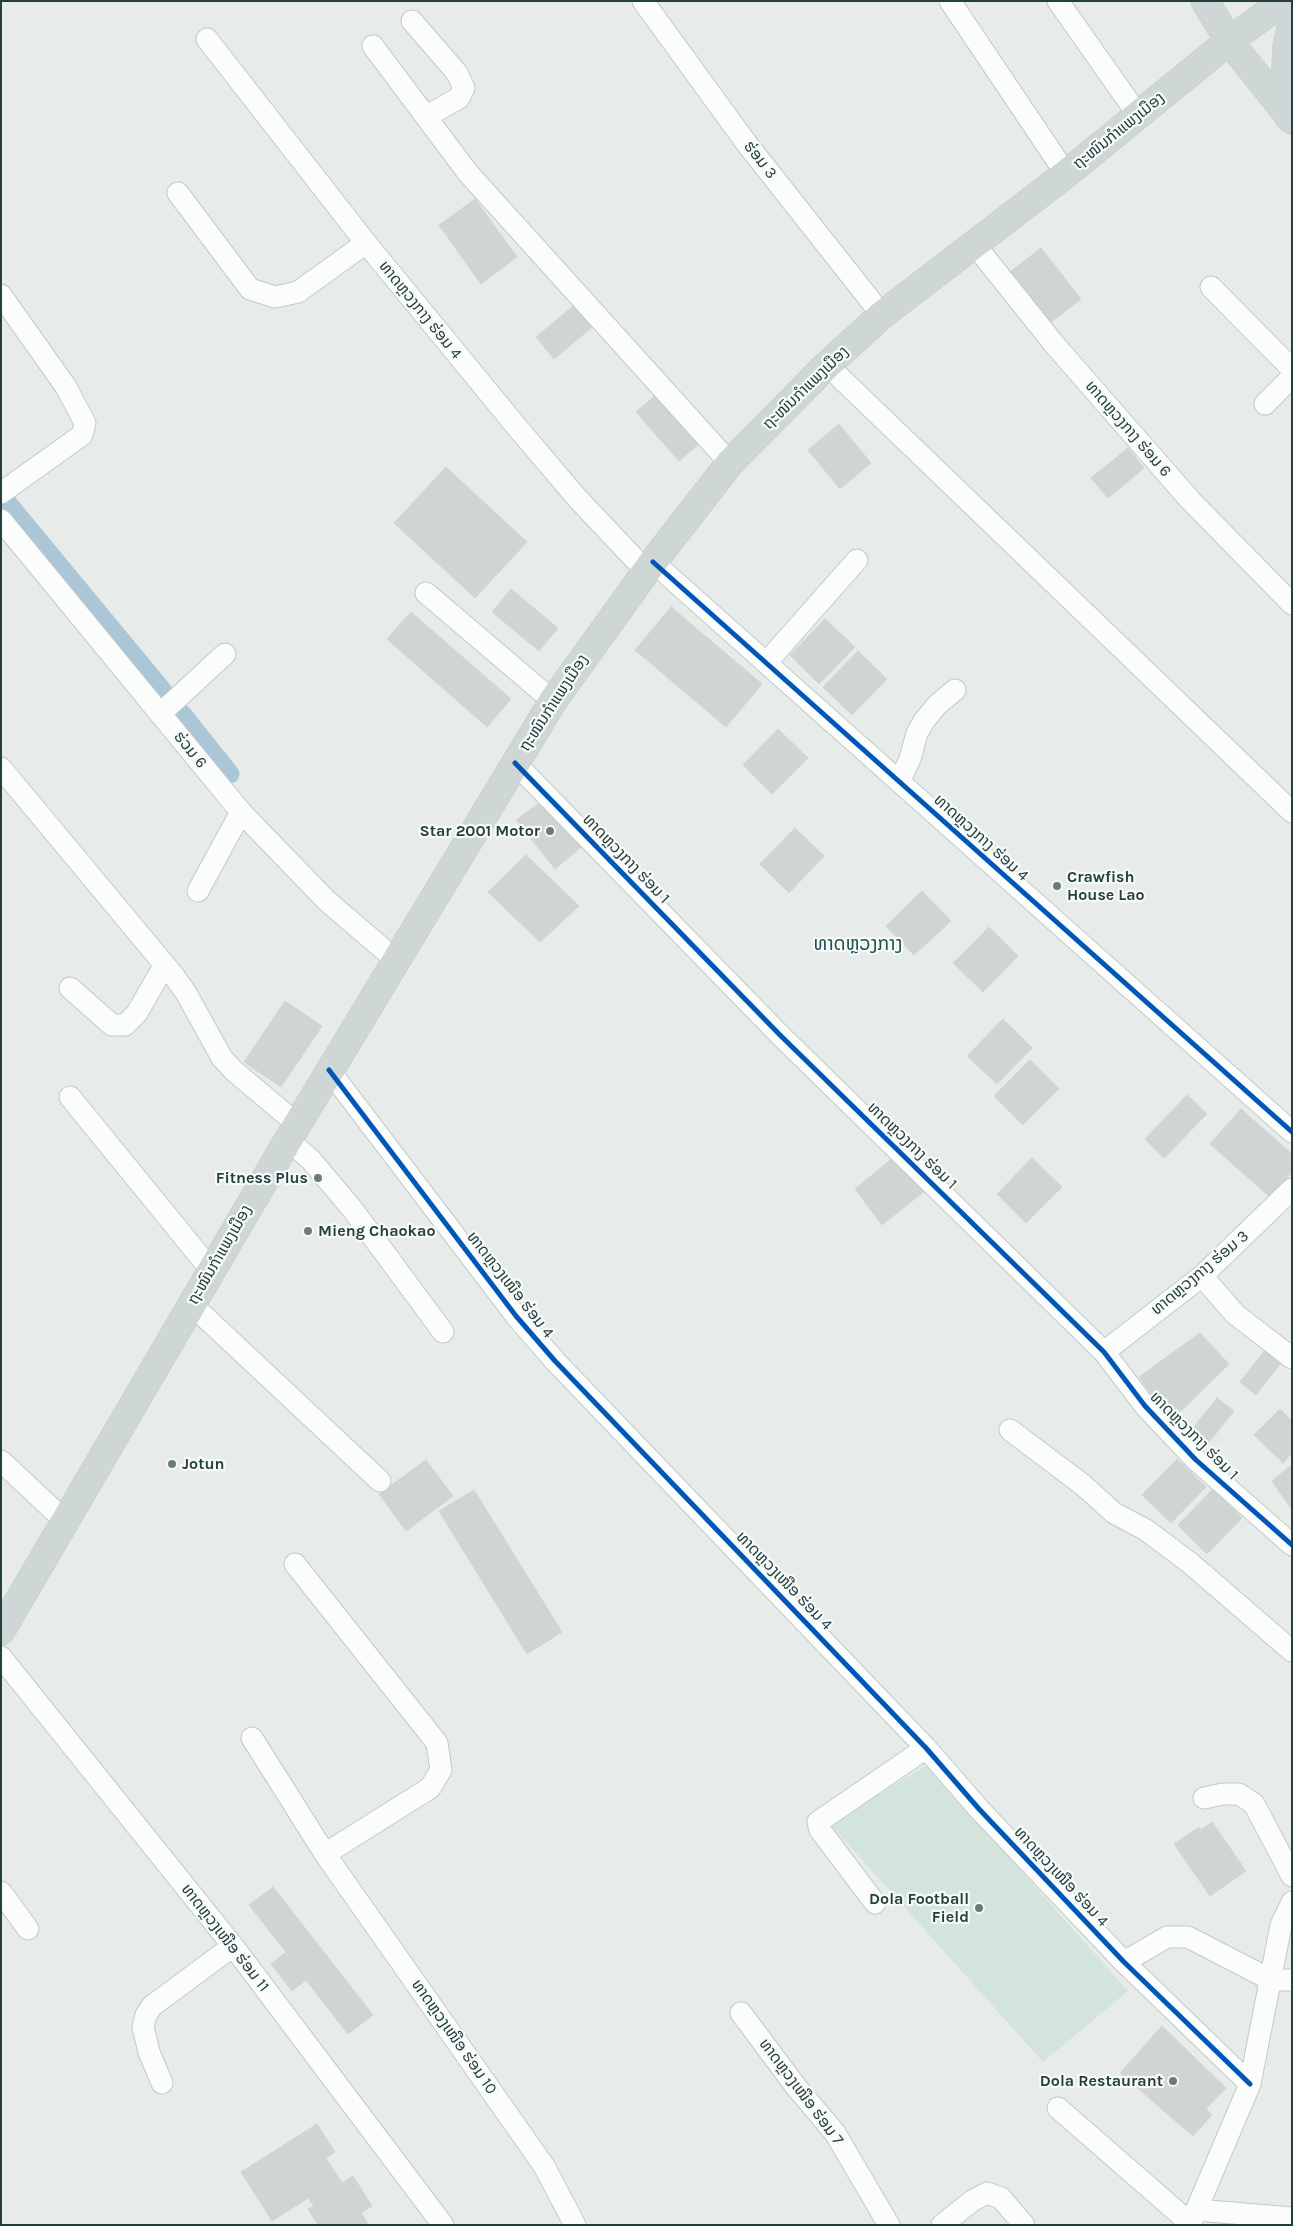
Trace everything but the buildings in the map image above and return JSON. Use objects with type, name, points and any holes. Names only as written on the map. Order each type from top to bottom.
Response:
[{"type":"main road","points":[[1205,1],[1230,41],[1291,119]]},
{"type":"main road","name":"ຖະໜົນກຳແພງເມືອງ","points":[[1,1631],[292,1132],[398,961],[553,701],[650,566],[730,463],[828,365],[882,316],[1066,174],[1230,41],[1284,1]]},
{"type":"main road","points":[[1291,119],[1285,81],[1287,46],[1292,23]]},
{"type":"street","name":"ຮ່ອມ 3","points":[[643,1],[747,144],[882,316]]},
{"type":"street","points":[[950,1],[1066,174]]},
{"type":"street","points":[[1058,1],[1138,115]]},
{"type":"street","points":[[412,21],[457,73],[464,88],[460,98],[428,116]]},
{"type":"street","name":"ທາດຫຼວງກາງ ຮ່ອມ 4","points":[[207,39],[366,243],[577,498],[650,566],[766,662],[1292,1132]]},
{"type":"street","points":[[374,46],[428,116],[468,173],[730,463]]},
{"type":"street","points":[[178,193],[250,289],[275,297],[298,292],[366,243]]},
{"type":"street","name":"ທາດຫຼວງກາງ ຮ່ອມ 6","points":[[975,245],[1054,344],[1191,501],[1292,604]]},
{"type":"street","points":[[1211,287],[1292,369]]},
{"type":"street","points":[[1,295],[66,387],[85,423],[82,435],[1,493]]},
{"type":"street","points":[[828,365],[1292,812]]},
{"type":"street","points":[[1266,404],[1292,378]]},
{"type":"street","name":"ຮ່ວມ 6","points":[[1,520],[241,812],[327,901],[398,961]]},
{"type":"street","points":[[766,662],[858,560]]},
{"type":"street","points":[[426,593],[553,701]]},
{"type":"street","points":[[160,714],[225,654]]},
{"type":"street","points":[[899,782],[910,759],[917,733],[924,721],[955,690]]},
{"type":"street","name":"ທາດຫຼວງກາງ ຮ່ອມ 1","points":[[515,763],[780,1035],[1104,1352],[1145,1406],[1196,1460],[1292,1545]]},
{"type":"street","points":[[1,768],[186,993],[222,1058],[292,1132],[311,1160],[342,1196],[443,1332]]},
{"type":"street","points":[[198,892],[241,812]]},
{"type":"street","points":[[70,988],[112,1025],[125,1024],[137,1013],[164,966]]},
{"type":"street","name":"ທາດຫຼວງເໜືອ ຮ່ອມ 4","points":[[329,1070],[516,1316],[555,1361],[926,1748],[979,1809],[1124,1962],[1250,2084]]},
{"type":"street","points":[[70,1097],[211,1270]]},
{"type":"street","name":"ທາດຫຼວງກາງ ຮ່ອມ 3","points":[[1104,1352],[1202,1276],[1292,1189]]},
{"type":"street","points":[[1202,1276],[1236,1314],[1292,1358]]},
{"type":"street","points":[[191,1304],[380,1481]]},
{"type":"street","points":[[1010,1430],[1083,1485],[1114,1513],[1146,1530],[1190,1562],[1292,1651]]},
{"type":"street","points":[[1,1462],[66,1522]]},
{"type":"street","points":[[295,1564],[437,1743],[441,1770],[430,1788],[325,1854]]},
{"type":"street","name":"ທາດຫຼວງເໜືອ ຮ່ອມ 11","points":[[1,1657],[233,1946],[443,2225]]},
{"type":"street","name":"ທາດຫຼວງເໜືອ ຮ່ອມ 10","points":[[252,1738],[325,1854],[544,2166],[575,2225]]},
{"type":"street","points":[[876,1903],[820,1830],[818,1822],[926,1748]]},
{"type":"street","points":[[1204,1798],[1223,1794],[1239,1794],[1254,1804],[1292,1876]]},
{"type":"street","points":[[1,1892],[28,1929]]},
{"type":"street","points":[[1192,2219],[1250,2084],[1281,1980],[1281,1925],[1292,1902]]},
{"type":"street","points":[[1124,1962],[1168,1937],[1188,1937],[1281,1980]]},
{"type":"street","points":[[162,2083],[149,2052],[143,2026],[146,2015],[152,2006],[233,1946]]},
{"type":"street","name":"ທາດຫຼວງເໜືອ ຮ່ອມ 7","points":[[741,2013],[797,2088],[835,2133],[888,2225]]},
{"type":"street","points":[[1058,2108],[1192,2219],[1292,2218]]},
{"type":"street","points":[[942,2225],[972,2201],[987,2193],[1001,2198],[1024,2225]]},
{"type":"shaded area","name":"Dola Football Field","points":[[927,1765],[1128,1991],[1043,2062],[830,1824]]},
{"type":"waterway","points":[[6,501],[163,691]]},
{"type":"waterway","points":[[182,714],[230,774]]},
{"type":"cycle path","points":[[653,562],[1292,1132]]},
{"type":"cycle path","points":[[515,763],[780,1035],[1104,1352],[1145,1406],[1196,1460],[1292,1545]]},
{"type":"cycle path","points":[[329,1070],[516,1316],[555,1361],[926,1748],[979,1809],[1124,1962],[1250,2084]]},
{"type":"place","name":"Star 2001 Motor","points":[[550,831]]},
{"type":"place","name":"Crawfish House Lao","points":[[1057,886]]},
{"type":"place","name":"Fitness Plus","points":[[318,1178]]},
{"type":"place","name":"Mieng Chaokao","points":[[308,1231]]},
{"type":"place","name":"Jotun","points":[[172,1464]]},
{"type":"place","name":"Dola Football Field","points":[[979,1908]]},
{"type":"place","name":"Dola Restaurant","points":[[1173,2081]]},
{"type":"district","name":"ທາດຫຼວງກາງ","points":[[858,945]]}]
